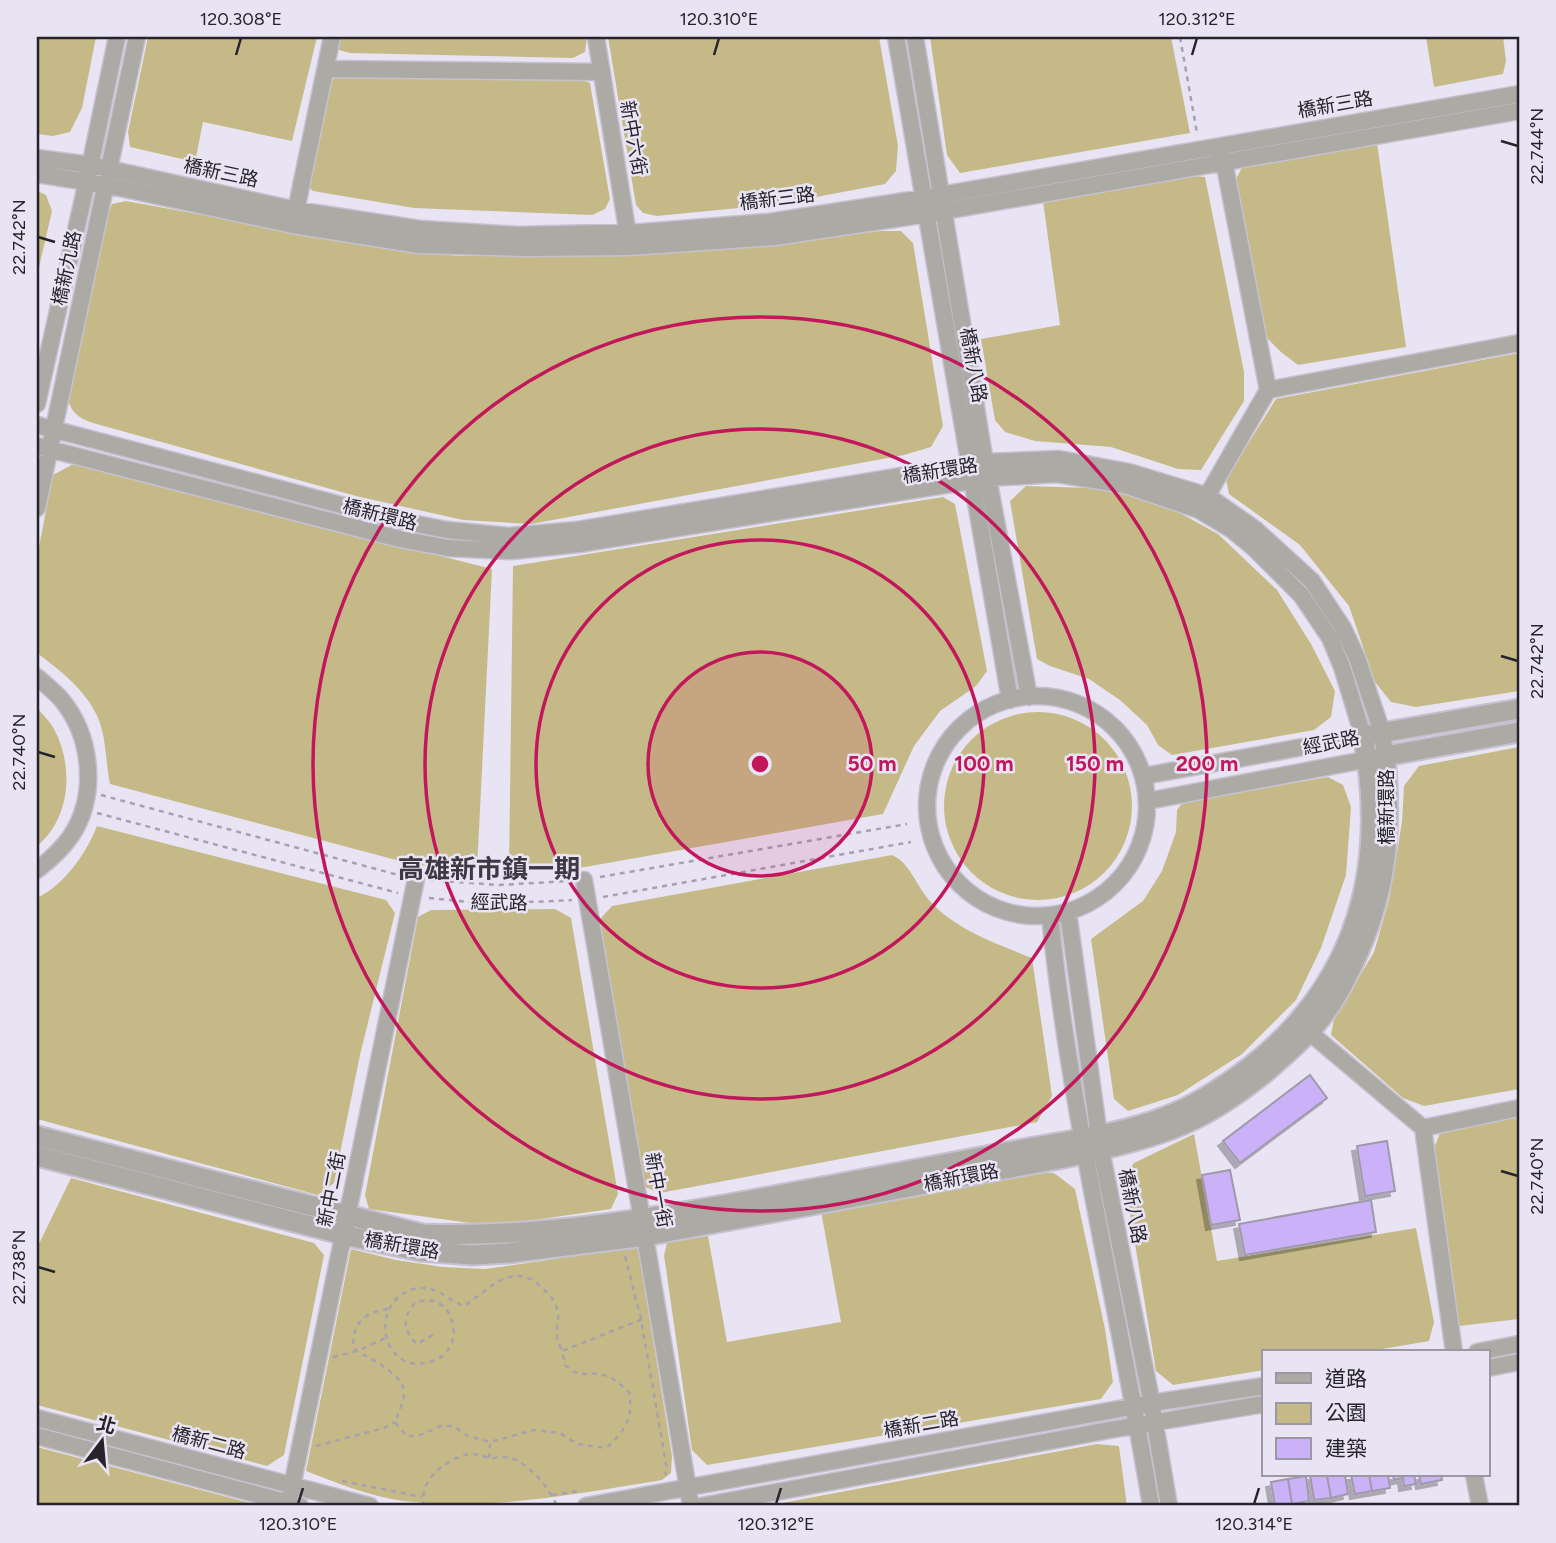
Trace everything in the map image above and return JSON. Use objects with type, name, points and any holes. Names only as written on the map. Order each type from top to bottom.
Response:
[{"type":"street","name":"橋新九路","points":[[37,404],[117,37]]},
{"type":"street","name":"橋新九路","points":[[37,508],[45,427],[108,177],[137,37]]},
{"type":"street","points":[[295,217],[332,37]]},
{"type":"street","name":"新中六街","points":[[596,37],[629,240]]},
{"type":"street","name":"橋新八路","points":[[896,37],[925,206],[1029,697]]},
{"type":"street","name":"橋新八路","points":[[915,37],[944,203],[1010,700]]},
{"type":"street","points":[[326,69],[602,72]]},
{"type":"street","name":"橋新三路","points":[[944,203],[1221,145],[1519,94]]},
{"type":"street","name":"橋新三路","points":[[37,158],[89,173],[295,217],[420,229],[629,240],[775,237],[925,206],[1224,162],[1519,111]]},
{"type":"street","points":[[1203,503],[1268,390],[1221,145]]},
{"type":"street","name":"橋新三路","points":[[37,174],[89,173]]},
{"type":"street","points":[[1268,390],[1519,344]]},
{"type":"street","name":"橋新環路","points":[[37,1136],[345,1225],[420,1251],[472,1255],[644,1228],[1172,1129],[1205,1114],[1245,1089],[1303,1028],[1332,1004],[1362,945],[1376,904],[1388,842],[1390,804],[1372,734],[1330,638],[1301,595],[1203,503],[1125,485],[1057,474],[979,471],[577,530],[509,536],[447,530],[402,521],[45,427]]},
{"type":"street","name":"橋新環路","points":[[43,448],[400,539],[447,548],[512,551],[579,544],[979,471]]},
{"type":"street","points":[[37,677],[61,698],[78,726],[88,758],[88,769],[83,810],[72,834],[55,856],[37,870]]},
{"type":"street","points":[[1029,697],[1066,700],[1101,716],[1128,743],[1144,776],[1148,801],[1144,837],[1128,870],[1103,896],[1068,912],[1050,916],[1023,915],[992,907],[966,890],[945,867],[932,838],[928,821],[928,789],[938,759],[956,732],[981,712],[1010,700],[1029,697]]},
{"type":"street","name":"經武路","points":[[1144,776],[1519,709]]},
{"type":"street","name":"經武路","points":[[1148,801],[1519,732]]},
{"type":"street","name":"新中二街","points":[[292,1505],[291,1485],[319,1360],[416,879]]},
{"type":"street","name":"新中一街","points":[[584,880],[691,1506]]},
{"type":"street","name":"橋新八路","points":[[1068,912],[1091,1144],[1152,1403],[1169,1506]]},
{"type":"street","name":"橋新八路","points":[[1050,916],[1151,1506]]},
{"type":"street","points":[[1303,1028],[1423,1128],[1454,1350]]},
{"type":"street","points":[[1423,1128],[1519,1108]]},
{"type":"street","name":"橋新環路","points":[[37,1156],[345,1225]]},
{"type":"street","points":[[1488,1350],[1519,1344]]},
{"type":"street","points":[[1490,1368],[1519,1362]]},
{"type":"street","name":"橋新二路","points":[[586,1506],[1135,1406],[1262,1386]]},
{"type":"street","name":"橋新二路","points":[[701,1506],[1138,1424],[1262,1404]]},
{"type":"street","name":"橋新二路","points":[[37,1418],[370,1506]]},
{"type":"street","name":"橋新二路","points":[[37,1436],[292,1505]]},
{"type":"street","points":[[1474,1476],[1480,1506]]},
{"type":"path","points":[[1180,37],[1200,149]]},
{"type":"path","name":"經武路","points":[[98,794],[416,879],[499,885],[584,880],[908,824]]},
{"type":"path","name":"經武路","points":[[94,812],[412,896],[491,904],[587,900],[911,842]]},
{"type":"path","points":[[624,1253],[641,1319],[667,1470],[666,1475],[660,1477]]},
{"type":"path","points":[[395,1422],[406,1436],[418,1436],[441,1426],[453,1426],[468,1436],[490,1442],[534,1430],[560,1433],[577,1444],[606,1448],[628,1425],[632,1407],[629,1392],[608,1377],[598,1374],[580,1375],[565,1365],[557,1337],[558,1314],[552,1296],[533,1280],[521,1275],[511,1276],[497,1282],[464,1306],[434,1289],[407,1290],[396,1298],[388,1309],[384,1324],[386,1338],[404,1361],[424,1363],[443,1357],[453,1342],[454,1324],[448,1309],[439,1303],[421,1300],[409,1309],[405,1323],[407,1333],[417,1344],[432,1335]]},
{"type":"path","points":[[313,1447],[384,1428],[395,1422],[404,1395],[403,1384],[357,1351],[353,1345],[356,1326],[374,1311],[388,1309]]},
{"type":"path","points":[[562,1351],[659,1312]]},
{"type":"path","points":[[319,1360],[357,1351],[386,1338]]},
{"type":"path","points":[[489,1458],[490,1442]]},
{"type":"path","points":[[424,1506],[422,1497],[429,1477],[454,1459],[473,1453],[489,1458],[509,1457],[527,1467],[552,1495],[557,1506]]},
{"type":"path","points":[[334,1480],[422,1497]]},
{"type":"path","points":[[552,1495],[590,1489]]},
{"type":"green space","points":[[37,37],[96,37],[82,108],[70,132],[53,136],[37,134]]},
{"type":"green space","points":[[148,37],[317,37],[292,141],[203,122],[195,162],[130,147],[128,132]]},
{"type":"green space","points":[[336,37],[587,37],[585,52],[573,58],[350,53],[339,50]]},
{"type":"green space","points":[[608,37],[879,37],[898,146],[896,171],[885,184],[779,204],[657,216],[643,213],[636,205]]},
{"type":"green space","points":[[930,37],[1171,37],[1190,133],[960,173],[947,155]]},
{"type":"green space","points":[[1426,37],[1503,37],[1506,61],[1503,74],[1434,87]]},
{"type":"green space","points":[[338,76],[579,79],[590,83],[610,199],[605,209],[592,215],[414,208],[313,191],[308,187],[329,82]]},
{"type":"green space","points":[[1377,143],[1406,347],[1298,365],[1266,337],[1236,179],[1244,164]]},
{"type":"green space","points":[[1193,176],[1205,177],[1244,372],[1244,401],[1201,470],[1178,469],[1111,447],[1035,441],[1005,432],[995,420],[981,339],[1060,325],[1043,201]]},
{"type":"green space","points":[[37,191],[46,195],[52,211],[37,276]]},
{"type":"green space","points":[[126,201],[398,250],[459,256],[664,254],[901,231],[913,243],[943,426],[931,447],[904,455],[531,524],[463,520],[356,496],[93,423],[79,417],[73,410],[67,397],[108,214],[112,204]]},
{"type":"green space","points":[[1519,353],[1519,691],[1416,707],[1391,702],[1375,682],[1349,606],[1300,545],[1229,494],[1226,479],[1276,399]]},
{"type":"green space","points":[[75,463],[492,569],[477,869],[415,865],[110,784],[103,737],[98,718],[89,701],[61,672],[37,653],[37,557],[53,475]]},
{"type":"green space","points":[[1026,486],[1092,488],[1160,502],[1218,534],[1277,590],[1311,644],[1335,691],[1331,717],[1314,730],[1172,755],[1158,745],[1147,725],[1120,700],[1089,679],[1037,659],[1010,501]]},
{"type":"green space","points":[[943,497],[955,504],[987,671],[976,686],[940,711],[914,746],[883,814],[585,867],[509,871],[513,566]]},
{"type":"green space","points":[[37,708],[52,726],[60,744],[65,759],[66,791],[57,821],[37,846]]},
{"type":"green space","points":[[1038,712],[1074,719],[1105,739],[1125,770],[1132,806],[1125,842],[1105,873],[1074,893],[1038,900],[1002,893],[971,873],[951,842],[944,806],[951,770],[971,739],[1002,719]]},
{"type":"green space","points":[[1519,747],[1519,1089],[1424,1106],[1403,1098],[1331,1035],[1334,1019],[1374,952],[1389,900],[1402,822],[1404,786],[1419,766]]},
{"type":"green space","points":[[1328,777],[1343,785],[1351,807],[1346,875],[1321,948],[1296,1000],[1242,1054],[1178,1095],[1128,1111],[1114,1099],[1091,939],[1143,901],[1162,871],[1176,832],[1177,810],[1183,802]]},
{"type":"green space","points":[[97,826],[386,900],[395,913],[360,1055],[334,1183],[318,1195],[37,1119],[37,898],[56,885],[73,868]]},
{"type":"green space","points":[[892,855],[904,863],[929,900],[951,919],[977,935],[1032,958],[1052,1096],[1037,1122],[660,1193],[645,1187],[599,920],[612,906]]},
{"type":"green space","points":[[555,909],[571,918],[618,1194],[611,1209],[492,1226],[369,1209],[365,1195],[418,917],[431,910]]},
{"type":"green space","points":[[1519,1117],[1519,1319],[1459,1326],[1434,1148],[1440,1133]]},
{"type":"green space","points":[[1194,1134],[1217,1261],[1416,1228],[1434,1322],[1429,1341],[1377,1350],[1262,1350],[1262,1370],[1173,1385],[1156,1371],[1124,1177],[1134,1163]]},
{"type":"green space","points":[[1035,1172],[1054,1173],[1075,1189],[1105,1329],[1113,1382],[1101,1399],[707,1465],[692,1450],[664,1255],[667,1243],[708,1236],[727,1342],[841,1322],[821,1211]]},
{"type":"green space","points":[[71,1178],[314,1243],[324,1255],[284,1455],[267,1466],[37,1405],[37,1248]]},
{"type":"green space","points":[[638,1247],[672,1456],[671,1473],[662,1480],[533,1499],[436,1504],[378,1496],[306,1471],[351,1249],[396,1260],[443,1267],[485,1269]]},
{"type":"green space","points":[[1097,1444],[1119,1446],[1127,1506],[766,1506]]},
{"type":"green space","points":[[37,1447],[262,1506],[37,1506]]},
{"type":"building","points":[[1310,1075],[1327,1098],[1240,1163],[1223,1141]]},
{"type":"building","points":[[1387,1141],[1395,1191],[1365,1196],[1357,1146]]},
{"type":"building","points":[[1230,1170],[1240,1220],[1211,1225],[1202,1175]]},
{"type":"building","points":[[1371,1200],[1376,1232],[1245,1255],[1239,1224]]},
{"type":"building","points":[[1306,1476],[1309,1501],[1292,1504],[1288,1479]]},
{"type":"building","points":[[1310,1476],[1327,1476],[1331,1498],[1314,1500]]},
{"type":"building","points":[[1327,1476],[1345,1476],[1348,1494],[1331,1498]]},
{"type":"building","points":[[1351,1476],[1369,1476],[1372,1491],[1355,1494]]},
{"type":"building","points":[[1369,1476],[1388,1476],[1390,1488],[1372,1491]]},
{"type":"building","points":[[1393,1476],[1414,1476],[1416,1484],[1404,1486],[1403,1478],[1394,1480]]},
{"type":"building","points":[[1419,1476],[1441,1476],[1442,1480],[1421,1484]]},
{"type":"building","points":[[1288,1479],[1292,1504],[1275,1506],[1271,1482]]},
{"type":"district","name":"高雄新市鎮一期","points":[[489,869]]}]
